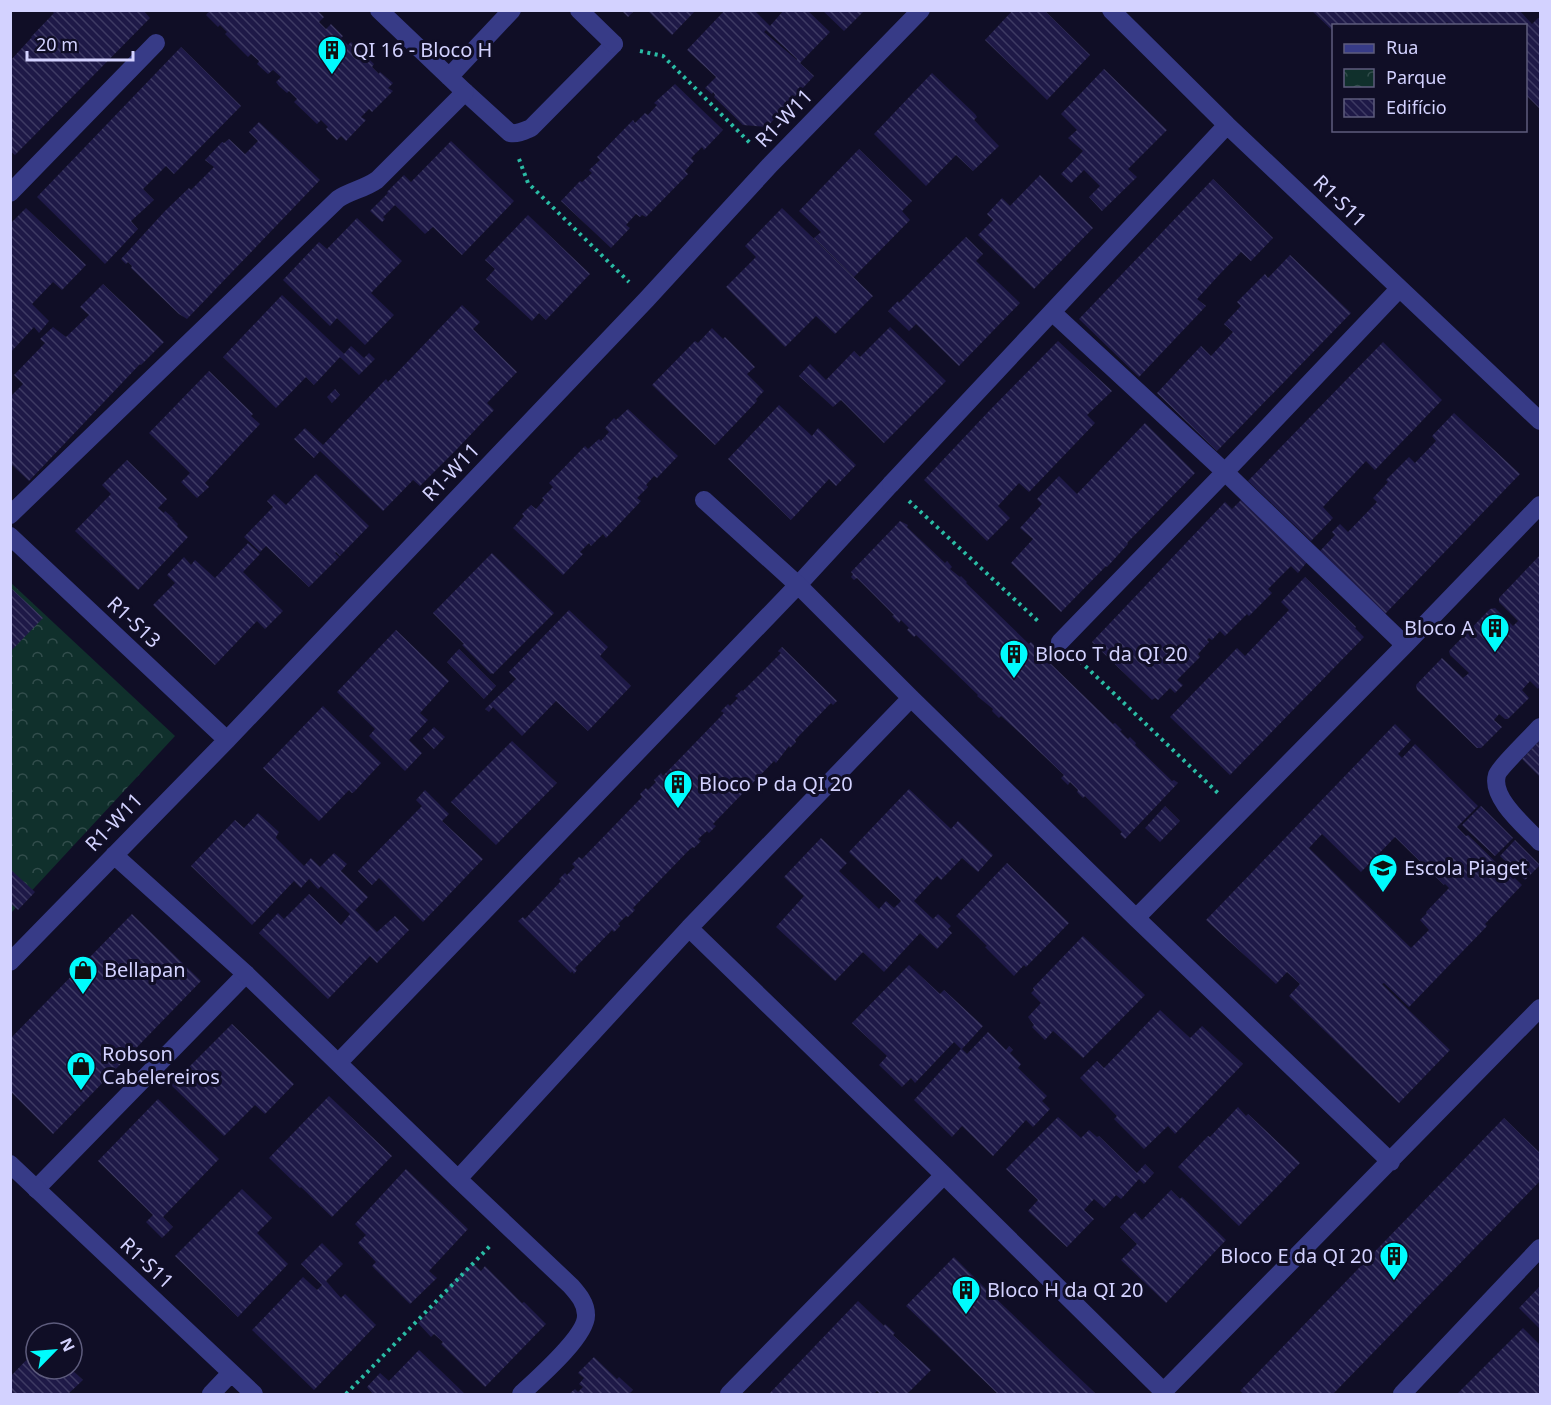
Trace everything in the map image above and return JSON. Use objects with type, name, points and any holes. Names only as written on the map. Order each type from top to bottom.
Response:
[{"type":"street","points":[[379,10],[510,133],[516,134],[531,128],[614,44],[579,10]]},
{"type":"street","points":[[449,77],[512,10]]},
{"type":"street","name":"R1-W11","points":[[10,962],[226,740],[646,299],[771,164],[921,10]]},
{"type":"street","name":"R1-S11","points":[[1111,10],[1227,125],[1540,421]]},
{"type":"street","points":[[10,193],[156,43]]},
{"type":"street","points":[[10,515],[338,199],[363,189],[377,180],[465,92]]},
{"type":"street","points":[[338,1063],[798,585],[1227,125]]},
{"type":"street","points":[[1060,642],[1399,289]]},
{"type":"street","points":[[1052,312],[1225,472],[1405,645]]},
{"type":"street","points":[[704,500],[798,585],[1136,918],[1391,1162]]},
{"type":"street","points":[[1136,918],[1540,505]]},
{"type":"street","name":"R1-S13","points":[[10,536],[226,740]]},
{"type":"street","points":[[458,1179],[689,928],[911,698]]},
{"type":"street","points":[[1540,727],[1497,773],[1496,785],[1505,805],[1540,842]]},
{"type":"street","points":[[114,855],[246,974],[582,1299],[586,1316],[582,1330],[521,1395]]},
{"type":"street","points":[[689,928],[1165,1393],[1540,1008]]},
{"type":"street","points":[[36,1188],[246,974]]},
{"type":"street","name":"R1-S11","points":[[10,1164],[254,1395]]},
{"type":"street","points":[[729,1395],[944,1175]]},
{"type":"street","points":[[1402,1395],[1540,1248]]},
{"type":"street","points":[[211,1395],[231,1373]]},
{"type":"path","points":[[614,44],[663,56],[771,164]]},
{"type":"path","points":[[510,133],[528,183],[646,299]]},
{"type":"path","points":[[346,1395],[509,1226]]},
{"type":"green space","points":[[10,582],[175,736],[11,913],[10,913]]},
{"type":"building","points":[[51,10],[143,10],[150,18],[15,155],[10,151],[10,61],[54,13]]},
{"type":"building","name":"QI 16 - Bloco H","points":[[210,10],[317,10],[324,17],[319,22],[326,29],[331,24],[348,45],[351,42],[374,64],[372,67],[379,74],[380,72],[393,83],[388,88],[393,91],[372,112],[369,109],[361,117],[366,120],[346,141],[341,136],[337,140],[321,120],[317,124],[294,102],[297,99],[289,91],[287,93],[279,86],[276,82],[281,77],[273,70],[268,74],[257,64],[259,61],[251,54],[248,57],[225,34],[227,32],[220,25],[218,27],[206,15]]},
{"type":"building","points":[[621,10],[635,10],[628,17]]},
{"type":"building","points":[[647,10],[696,10],[672,35]]},
{"type":"building","points":[[725,10],[754,10],[770,26],[784,10],[807,10],[830,32],[800,63],[814,76],[767,127],[743,125],[714,97],[713,92],[712,94],[705,88],[716,77],[687,50]],"holes":[[[766,30],[797,60],[764,32]]]},
{"type":"building","points":[[822,10],[865,10],[844,31]]},
{"type":"building","points":[[1013,10],[1044,10],[1090,55],[1047,100],[985,40]]},
{"type":"building","points":[[1311,10],[1519,10],[1532,24],[1538,18],[1540,20],[1540,109],[1527,96],[1527,24],[1448,24],[1447,22],[1446,24],[1332,24],[1332,30]]},
{"type":"building","points":[[181,47],[241,106],[174,174],[166,166],[143,189],[154,200],[131,221],[138,229],[105,264],[37,197]]},
{"type":"building","points":[[1104,69],[1167,130],[1128,169],[1137,177],[1102,211],[1089,197],[1100,186],[1084,170],[1071,183],[1061,174],[1083,151],[1068,138],[1077,130],[1061,114]]},
{"type":"building","points":[[932,73],[975,114],[977,117],[974,120],[999,146],[973,171],[956,155],[926,186],[874,134]]},
{"type":"building","points":[[675,84],[723,130],[704,150],[702,147],[691,158],[694,161],[685,171],[688,174],[646,217],[636,214],[626,225],[630,228],[611,248],[561,201],[580,181],[582,182],[592,173],[589,170],[600,160],[597,157],[633,120],[635,123],[645,113],[648,115],[657,105],[654,103]]},
{"type":"building","points":[[259,122],[320,180],[187,319],[131,268],[128,262],[126,264],[121,259],[165,211],[214,167],[205,160],[222,142],[229,139],[245,154],[258,141],[249,132]]},
{"type":"building","points":[[451,141],[514,201],[462,255],[433,227],[425,234],[395,205],[383,217],[385,219],[382,222],[370,211],[404,175],[411,182]]},
{"type":"building","points":[[859,149],[912,201],[902,211],[910,220],[854,277],[814,238],[821,232],[799,211]]},
{"type":"building","points":[[1040,175],[1093,228],[1034,289],[978,235],[993,220],[987,214],[1002,198],[1010,206]]},
{"type":"building","points":[[1213,179],[1273,238],[1251,261],[1241,252],[1197,299],[1206,306],[1139,377],[1079,319]]},
{"type":"building","points":[[26,208],[86,265],[62,290],[53,282],[32,304],[49,321],[39,333],[34,327],[10,353],[10,224]]},
{"type":"building","points":[[782,208],[873,296],[835,334],[816,316],[785,347],[726,287],[756,257],[745,246]]},
{"type":"building","points":[[528,215],[590,274],[546,320],[539,313],[532,321],[486,279],[495,269],[485,260]]},
{"type":"building","points":[[357,218],[402,261],[371,293],[394,315],[365,345],[337,318],[330,326],[283,280],[319,242],[327,249]]},
{"type":"building","points":[[966,237],[983,254],[976,261],[1020,303],[959,366],[916,324],[909,331],[888,311]]},
{"type":"building","points":[[1290,255],[1351,313],[1217,451],[1157,393],[1201,346],[1211,356],[1233,332],[1224,324],[1241,306],[1237,302],[1265,274],[1268,278]]},
{"type":"building","points":[[103,284],[164,342],[140,364],[29,481],[10,463],[10,397],[23,384],[14,375],[45,343],[40,339],[53,327],[66,337],[89,315],[80,307]]},
{"type":"building","points":[[282,295],[344,354],[351,346],[364,358],[369,353],[375,359],[359,375],[340,357],[314,385],[306,377],[276,408],[223,357]]},
{"type":"building","points":[[462,305],[480,322],[473,329],[517,372],[487,403],[494,410],[458,448],[420,486],[413,480],[383,511],[320,451],[314,458],[294,439],[305,428],[323,445]]},
{"type":"building","points":[[890,327],[946,381],[884,443],[841,400],[833,407],[799,376],[810,364],[826,380],[854,351],[860,357]]},
{"type":"building","points":[[712,328],[723,339],[725,337],[755,367],[747,374],[764,391],[715,445],[652,385],[695,341],[698,343]]},
{"type":"building","points":[[1058,341],[1112,391],[1087,415],[1095,423],[1029,492],[1019,483],[998,506],[1010,518],[987,541],[924,480]]},
{"type":"building","points":[[1383,342],[1442,400],[1375,470],[1366,461],[1323,507],[1333,518],[1311,541],[1248,481]]},
{"type":"building","points":[[209,371],[253,414],[251,416],[260,424],[205,483],[209,487],[197,498],[181,482],[190,473],[149,433]]},
{"type":"building","points":[[335,389],[340,395],[332,403],[327,397]]},
{"type":"building","points":[[779,405],[812,436],[818,428],[856,465],[836,486],[829,479],[791,520],[728,459]]},
{"type":"building","points":[[628,409],[678,456],[657,478],[654,476],[646,485],[648,487],[637,498],[641,501],[606,538],[603,534],[591,546],[589,543],[580,552],[583,554],[563,575],[513,528],[531,505],[536,509],[544,500],[542,498],[553,487],[549,483],[585,446],[588,449],[599,439],[601,441],[609,432],[605,428],[614,418],[616,420]]},
{"type":"building","points":[[1454,413],[1520,474],[1385,614],[1320,551],[1335,535],[1332,532],[1340,524],[1348,532],[1377,502],[1373,498],[1388,482],[1386,480],[1409,457],[1415,463],[1436,441],[1432,436]]},
{"type":"building","points":[[1145,423],[1195,473],[1127,543],[1107,567],[1061,612],[1011,563],[1033,539],[1020,528],[1042,504],[1037,499],[1059,476],[1077,494]]},
{"type":"building","points":[[127,460],[167,499],[158,508],[173,518],[177,526],[188,537],[138,590],[75,531],[111,494],[102,485]]},
{"type":"building","points":[[316,474],[369,526],[340,556],[335,553],[339,557],[309,587],[266,546],[260,552],[244,537],[273,507],[267,501],[274,494],[286,505]]},
{"type":"building","points":[[1242,499],[1307,562],[1298,573],[1291,566],[1268,589],[1272,593],[1225,636],[1220,631],[1212,640],[1209,638],[1207,640],[1209,642],[1198,654],[1200,657],[1177,680],[1183,685],[1175,693],[1170,688],[1158,700],[1155,698],[1152,700],[1092,642],[1225,502],[1232,509]]},
{"type":"building","name":"Bloco T da QI 20","points":[[900,521],[908,525],[907,527],[945,563],[947,561],[952,567],[950,569],[961,576],[1029,644],[1031,642],[1037,648],[1035,650],[1052,663],[1113,724],[1115,723],[1128,739],[1130,737],[1136,743],[1135,745],[1172,781],[1178,783],[1125,839],[1120,834],[1122,832],[1085,796],[1083,798],[1070,782],[1068,785],[1061,778],[1064,775],[1001,716],[999,718],[992,711],[993,709],[916,635],[914,637],[907,630],[909,628],[901,620],[899,623],[892,616],[894,615],[857,578],[854,580],[851,577],[853,574],[851,572]]},
{"type":"building","points":[[248,543],[260,554],[243,572],[283,611],[265,629],[257,621],[215,665],[153,605],[175,583],[167,575],[184,557],[191,565],[195,560],[215,578]]},
{"type":"building","points":[[492,553],[554,613],[491,674],[433,613]]},
{"type":"building","name":"Bloco A","points":[[1540,555],[1540,686],[1538,689],[1530,681],[1522,690],[1529,698],[1508,719],[1499,714],[1494,720],[1502,727],[1481,748],[1477,748],[1417,690],[1416,685],[1442,658],[1463,678],[1469,673],[1450,655],[1449,651],[1490,609],[1495,608],[1513,626],[1518,621],[1499,602],[1499,598]]},
{"type":"building","points":[[1305,577],[1364,637],[1230,775],[1170,717],[1237,648],[1245,656],[1289,610],[1281,602]]},
{"type":"building","points":[[10,587],[43,618],[10,652]]},
{"type":"building","points":[[569,610],[608,647],[600,656],[631,686],[588,731],[556,701],[522,736],[493,707],[489,712],[485,709],[516,679],[509,672]]},
{"type":"building","points":[[396,630],[449,681],[420,713],[428,720],[409,740],[422,753],[405,771],[369,736],[375,729],[337,692]]},
{"type":"building","name":"Bloco P da QI 20","points":[[782,647],[837,701],[833,705],[831,703],[790,748],[789,746],[776,763],[774,761],[713,824],[716,826],[698,839],[701,841],[689,850],[633,908],[635,910],[618,924],[620,926],[614,932],[612,930],[575,968],[577,970],[574,974],[572,971],[571,973],[518,921],[523,917],[525,919],[561,881],[559,879],[575,867],[572,864],[579,857],[582,859],[642,797],[640,794],[656,782],[654,780],[661,773],[663,776],[724,713],[721,711],[728,704],[730,706],[738,698],[735,696],[743,691],[781,653],[778,651]]},
{"type":"building","points":[[459,649],[496,686],[484,699],[447,662]]},
{"type":"building","points":[[323,706],[381,763],[354,792],[349,790],[319,821],[263,768]]},
{"type":"building","name":"Escola Piaget","points":[[1395,724],[1411,740],[1398,754],[1402,758],[1415,744],[1478,806],[1457,827],[1522,885],[1485,924],[1487,926],[1409,1007],[1384,983],[1382,984],[1450,1050],[1399,1103],[1289,996],[1300,984],[1287,972],[1276,984],[1206,920]],"holes":[[[1322,834],[1361,872],[1395,837],[1449,888],[1420,920],[1429,930],[1411,948],[1309,848]]]},
{"type":"building","points":[[434,727],[445,737],[434,749],[423,738]]},
{"type":"building","points":[[1540,740],[1540,777],[1522,759]]},
{"type":"building","points":[[512,741],[557,783],[496,845],[451,802]]},
{"type":"building","points":[[909,789],[951,829],[958,821],[993,855],[978,872],[962,858],[941,880],[937,876],[914,901],[933,919],[938,914],[951,926],[948,929],[952,933],[937,949],[920,933],[884,972],[863,952],[835,981],[776,927],[804,896],[784,877],[821,838],[847,863],[839,871],[879,909],[886,901],[894,908],[901,901],[849,852]]},
{"type":"building","points":[[425,790],[449,814],[442,821],[483,859],[423,922],[379,878],[372,885],[358,871],[422,806],[416,800]]},
{"type":"building","points":[[1165,806],[1180,821],[1160,842],[1145,828]]},
{"type":"building","points":[[1481,806],[1513,838],[1495,856],[1462,825]]},
{"type":"building","points":[[258,813],[279,832],[276,838],[304,866],[311,858],[320,867],[334,853],[347,864],[341,871],[368,897],[355,910],[377,932],[395,916],[409,930],[377,963],[370,956],[328,999],[259,933],[278,913],[284,919],[309,894],[341,925],[350,914],[321,886],[318,889],[309,879],[301,888],[294,881],[252,925],[191,866],[235,820],[244,828]]},
{"type":"building","points":[[1515,840],[1540,865],[1525,880],[1500,856]]},
{"type":"building","points":[[1007,863],[1069,923],[1026,967],[1024,965],[1014,976],[956,916]]},
{"type":"building","points":[[10,869],[35,892],[18,910],[10,903]]},
{"type":"building","points":[[132,914],[201,981],[53,1134],[10,1091],[10,1039]]},
{"type":"building","points":[[1083,936],[1145,995],[1083,1058],[1053,1031],[1045,1040],[1032,1027],[1034,1025],[1028,1017],[1041,1003],[1031,993],[1033,988]]},
{"type":"building","points":[[909,965],[940,994],[944,990],[983,1026],[962,1049],[967,1054],[988,1032],[1006,1050],[1009,1046],[1013,1050],[1010,1053],[1021,1064],[1018,1068],[1047,1096],[1042,1101],[1050,1109],[1033,1127],[1026,1120],[993,1156],[962,1126],[952,1137],[914,1100],[961,1049],[954,1042],[915,1083],[911,1078],[902,1087],[879,1065],[887,1056],[852,1023]]},
{"type":"building","points":[[1160,1010],[1190,1038],[1202,1026],[1243,1064],[1175,1134],[1168,1126],[1144,1149],[1114,1119],[1117,1116],[1080,1078],[1097,1061],[1104,1068]]},
{"type":"building","points":[[232,1024],[294,1084],[265,1114],[255,1105],[224,1136],[171,1085]]},
{"type":"building","points":[[329,1096],[392,1156],[332,1217],[269,1158]]},
{"type":"building","points":[[158,1099],[219,1159],[163,1217],[173,1227],[162,1238],[146,1222],[153,1215],[98,1161]]},
{"type":"building","points":[[1238,1107],[1300,1163],[1239,1226],[1178,1167]]},
{"type":"building","points":[[1058,1117],[1081,1138],[1089,1130],[1097,1137],[1099,1136],[1137,1173],[1145,1164],[1154,1173],[1144,1184],[1139,1179],[1121,1199],[1116,1195],[1104,1208],[1094,1199],[1084,1210],[1094,1219],[1067,1247],[1028,1211],[1038,1200],[1006,1169]]},
{"type":"building","name":"Bloco E da QI 20","points":[[1504,1118],[1540,1153],[1540,1181],[1333,1394],[1244,1394],[1240,1391]]},
{"type":"building","points":[[406,1169],[468,1229],[429,1271],[437,1278],[410,1304],[372,1266],[376,1262],[358,1243],[366,1235],[355,1224]]},
{"type":"building","points":[[242,1189],[272,1218],[257,1233],[288,1264],[238,1317],[175,1256]]},
{"type":"building","points":[[1171,1190],[1180,1199],[1182,1197],[1226,1240],[1166,1303],[1121,1260],[1137,1244],[1120,1227],[1135,1212],[1142,1220]]},
{"type":"building","points":[[322,1243],[343,1264],[326,1281],[341,1298],[345,1294],[376,1325],[314,1390],[252,1330],[303,1277],[317,1290],[322,1285],[301,1264]]},
{"type":"building","name":"Bloco H da QI 20","points":[[954,1257],[1096,1394],[998,1394],[906,1306]]},
{"type":"building","points":[[474,1264],[481,1271],[485,1266],[546,1324],[485,1387],[441,1344],[443,1342],[434,1334],[431,1337],[418,1323],[449,1291],[446,1289]]},
{"type":"building","points":[[1540,1286],[1540,1329],[1519,1308]]},
{"type":"building","points":[[858,1301],[884,1326],[885,1324],[895,1333],[893,1335],[931,1370],[907,1394],[880,1394],[877,1391],[874,1394],[769,1394]]},
{"type":"building","points":[[1523,1328],[1540,1345],[1540,1394],[1457,1394]]},
{"type":"building","points":[[419,1350],[465,1394],[373,1394],[367,1387],[380,1373],[389,1381]]},
{"type":"building","points":[[594,1357],[617,1379],[619,1377],[633,1390],[630,1393],[632,1394],[569,1394],[575,1389],[578,1392],[583,1387],[579,1384],[584,1378],[578,1373]]},
{"type":"building","points":[[24,1362],[24,1381],[82,1381],[68,1394],[10,1394],[10,1377]]},
{"type":"place","name":"QI 16 - Bloco H","points":[[332,76]]},
{"type":"place","name":"Bloco A","points":[[1495,654]]},
{"type":"place","name":"Bloco T da QI 20","points":[[1014,680]]},
{"type":"place","name":"Bloco P da QI 20","points":[[678,810]]},
{"type":"place","name":"Escola Piaget","points":[[1383,894]]},
{"type":"place","name":"Bellapan","points":[[83,996]]},
{"type":"place","name":"Robson Cabelereiros","points":[[81,1092]]},
{"type":"place","name":"Bloco E da QI 20","points":[[1394,1282]]},
{"type":"place","name":"Bloco H da QI 20","points":[[966,1316]]}]
